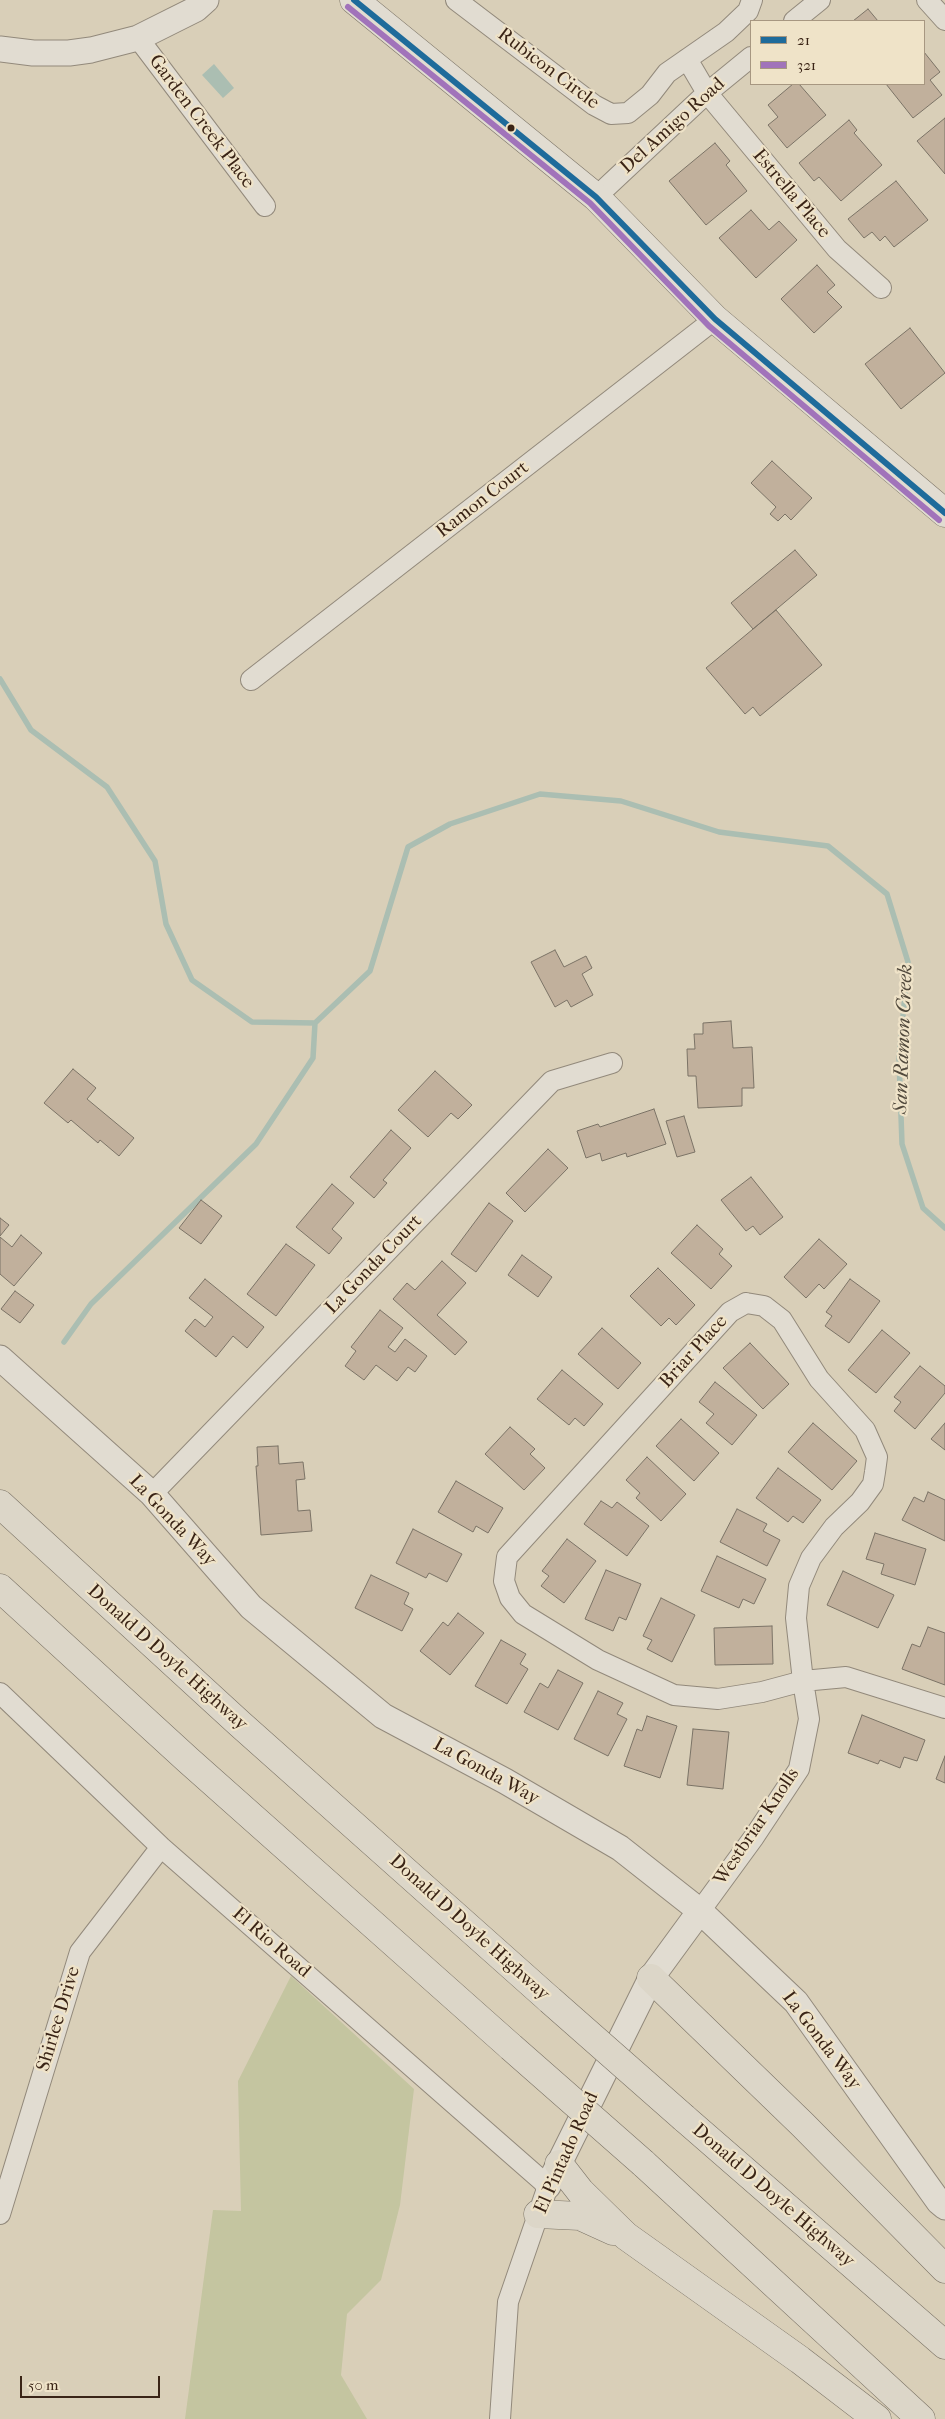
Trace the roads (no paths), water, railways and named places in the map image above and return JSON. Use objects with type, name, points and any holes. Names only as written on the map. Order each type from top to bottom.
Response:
[{"type":"highway","name":"Donald D Doyle Highway","points":[[0,1504],[233,1718],[550,2000],[945,2345]]},
{"type":"highway","points":[[0,1588],[188,1760],[643,2163],[921,2419]]},
{"type":"highway","points":[[651,1978],[803,2125],[945,2268]]},
{"type":"highway","points":[[553,2175],[580,2191],[626,2236],[800,2360],[877,2419]]},
{"type":"highway","points":[[538,2214],[580,2216],[626,2236]]},
{"type":"main road","points":[[354,0],[596,197],[715,319],[945,513]]},
{"type":"street","points":[[0,49],[33,53],[69,53],[138,38],[196,9],[206,0]]},
{"type":"street","name":"Rubicon Circle","points":[[456,0],[594,105],[611,114],[628,114],[650,95],[667,73],[726,32],[748,11],[752,0]]},
{"type":"street","points":[[795,20],[820,0]]},
{"type":"street","points":[[928,0],[945,20]]},
{"type":"street","name":"Garden Creek Place","points":[[138,38],[265,206]]},
{"type":"street","name":"Del Amigo Road","points":[[596,197],[707,93],[750,58]]},
{"type":"street","points":[[687,59],[707,93]]},
{"type":"street","name":"Estrella Place","points":[[707,93],[837,249],[881,288]]},
{"type":"street","name":"Ramon Court","points":[[251,680],[715,319]]},
{"type":"street","name":"La Gonda Court","points":[[152,1494],[552,1081],[612,1063]]},
{"type":"street","name":"Briar Place","points":[[803,1681],[796,1618],[799,1586],[811,1558],[834,1528],[860,1502],[873,1484],[877,1457],[865,1430],[819,1380],[782,1320],[764,1306],[746,1303],[730,1312],[507,1557],[504,1581],[510,1598],[523,1614],[598,1660],[674,1695],[718,1698],[762,1692],[803,1681],[846,1676],[945,1708]]},
{"type":"street","name":"La Gonda Way","points":[[0,1358],[152,1494],[250,1607],[383,1716],[505,1780],[620,1848],[700,1911],[796,2002],[939,2202],[945,2207]]},
{"type":"street","name":"Westbriar Knolls","points":[[700,1911],[754,1837],[799,1769],[809,1719],[803,1681]]},
{"type":"street","name":"El Rio Road","points":[[0,1693],[161,1847],[553,2175]]},
{"type":"street","name":"Shirlee Drive","points":[[0,2214],[80,1952],[161,1847]]},
{"type":"street","name":"El Pintado Road","points":[[500,2419],[508,2302],[553,2175],[651,1978],[700,1911]]},
{"type":"waterway","name":"San Ramon Creek","points":[[0,679],[31,730],[107,787],[155,861],[166,924],[192,980],[252,1022],[315,1023],[370,971],[408,847],[450,824],[540,794],[621,801],[719,832],[828,846],[887,894],[908,962],[899,1059],[902,1144],[923,1208],[945,1228]]},
{"type":"waterway","points":[[64,1342],[91,1304],[256,1144],[313,1058],[315,1023]]}]
